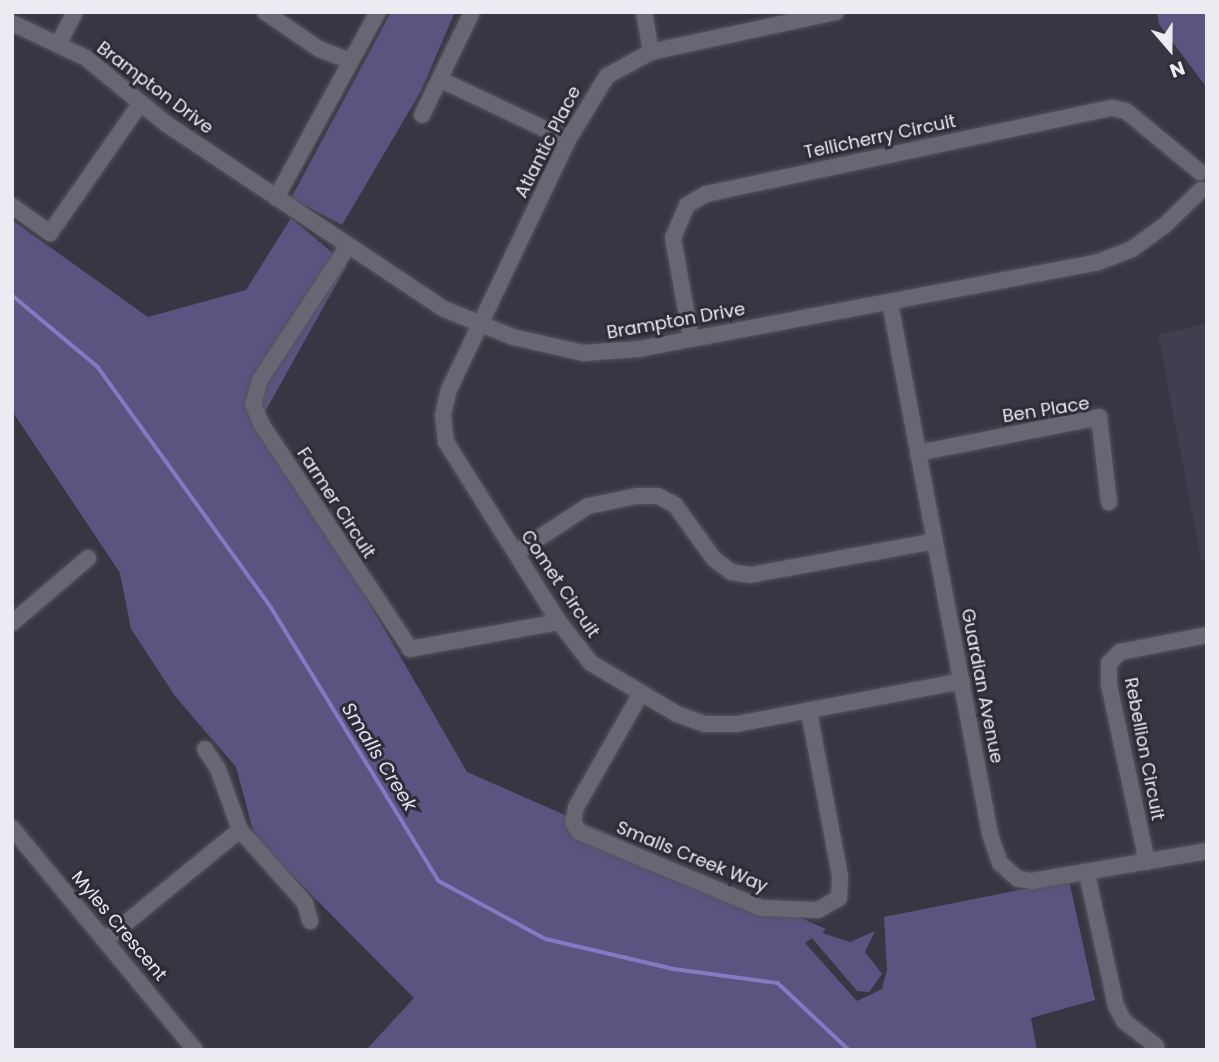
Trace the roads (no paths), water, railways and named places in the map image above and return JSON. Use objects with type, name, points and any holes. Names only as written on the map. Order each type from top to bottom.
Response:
[{"type":"street","points":[[58,45],[75,12]]},
{"type":"street","points":[[264,12],[319,49],[350,61]]},
{"type":"street","points":[[276,198],[378,12]]},
{"type":"street","points":[[422,116],[472,12]]},
{"type":"street","points":[[644,12],[651,52]]},
{"type":"street","name":"Atlantic Place","points":[[480,326],[568,140],[607,76],[651,52],[790,18],[836,12]]},
{"type":"street","name":"Brampton Drive","points":[[12,23],[58,45],[120,82],[140,104],[444,309],[480,326],[583,353],[610,354],[1096,264],[1132,249],[1164,226],[1204,191]]},
{"type":"street","points":[[440,80],[568,140]]},
{"type":"street","points":[[12,206],[50,233],[140,104]]},
{"type":"street","name":"Tellicherry Circuit","points":[[691,338],[673,238],[687,205],[706,194],[1112,108],[1126,111],[1203,170]]},
{"type":"street","points":[[1203,170],[1196,179],[1204,191]]},
{"type":"street","name":"Farmer Circuit","points":[[348,246],[260,380],[253,404],[262,425],[410,649],[559,622]]},
{"type":"street","name":"Guardian Avenue","points":[[890,303],[962,681],[1000,863],[1018,878],[1032,881],[1087,874],[1207,851]]},
{"type":"street","name":"Comet Circuit","points":[[480,326],[449,389],[443,415],[446,442],[473,491],[559,622],[591,663],[640,695],[705,724],[737,724],[809,712],[962,681]]},
{"type":"street","name":"Ben Place","points":[[918,453],[1099,417],[1109,502]]},
{"type":"street","points":[[516,553],[588,506],[637,496],[658,496],[675,505],[714,559],[731,572],[750,575],[935,541]]},
{"type":"street","points":[[12,623],[88,558]]},
{"type":"street","name":"Rebellion Circuit","points":[[1147,862],[1109,684],[1109,663],[1120,652],[1207,635]]},
{"type":"street","name":"Smalls Creek Way","points":[[640,695],[576,807],[573,821],[579,832],[762,908],[818,910],[839,898],[840,876],[809,712]]},
{"type":"street","points":[[205,749],[218,769],[240,830],[305,903],[310,920]]},
{"type":"street","name":"Myles Crescent","points":[[12,828],[195,1050]]},
{"type":"street","points":[[105,940],[240,830]]},
{"type":"street","points":[[1087,874],[1116,1006],[1129,1026],[1156,1046]]},
{"type":"waterway","name":"Smalls Creek","points":[[12,295],[98,367],[271,607],[439,881],[546,939],[674,969],[778,983],[849,1050]]}]
